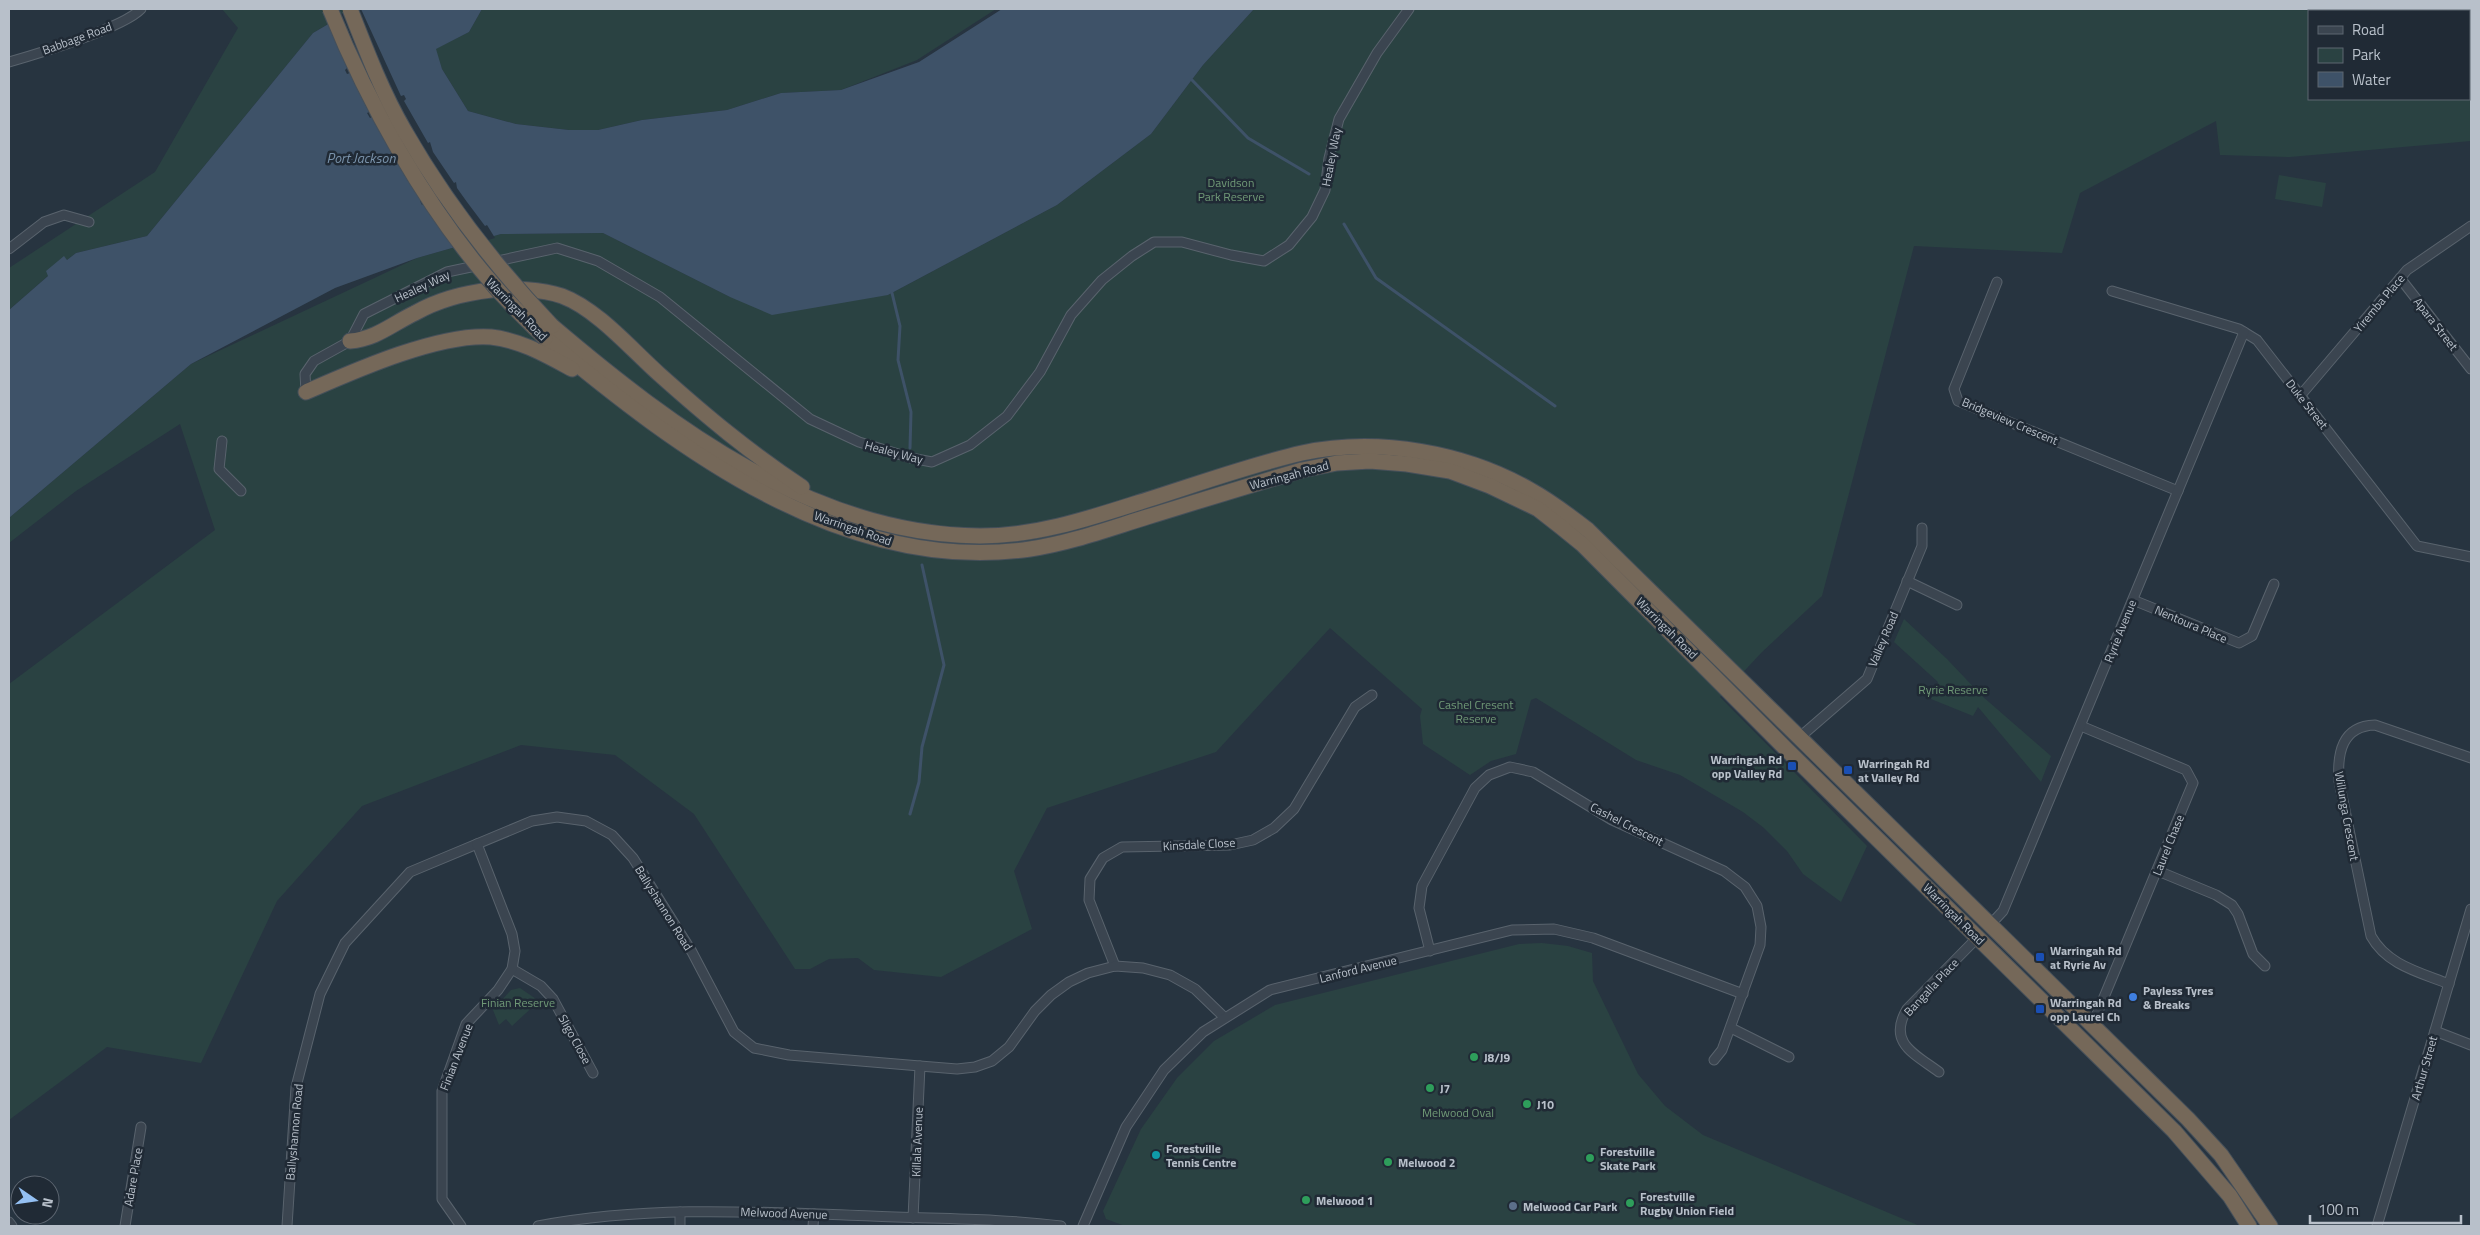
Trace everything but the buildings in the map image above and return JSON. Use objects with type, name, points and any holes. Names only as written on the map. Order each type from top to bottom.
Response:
[{"type":"highway","name":"Warringah Road","points":[[330,9],[364,86],[421,184],[460,244],[492,284],[548,332],[602,385],[662,430],[774,499],[883,540],[944,551],[977,552],[1029,549],[1069,542],[1236,489],[1302,470],[1337,463],[1370,461],[1450,471],[1490,486],[1538,510],[1584,545],[1786,749],[2174,1131],[2230,1196],[2249,1226]]},
{"type":"highway","name":"Warringah Road","points":[[350,9],[370,60],[403,128],[438,185],[475,238],[548,332],[687,430],[746,468],[782,486],[832,507],[897,527],[931,533],[980,536],[1023,533],[1068,525],[1250,467],[1304,453],[1359,447],[1420,451],[1458,460],[1494,473],[1531,490],[1588,530],[2188,1119],[2221,1155],[2270,1226]]},
{"type":"highway","points":[[350,341],[364,340],[378,335],[416,312],[460,296],[511,290],[562,296],[574,302],[601,322],[725,433],[764,462],[832,507]]},
{"type":"highway","points":[[306,392],[343,376],[428,345],[470,338],[491,338],[517,343],[539,351],[602,385]]},
{"type":"highway","name":"Valley Road","points":[[1786,749],[1800,737]]},
{"type":"highway","name":"Bangalla Place","points":[[1977,938],[1990,925]]},
{"type":"street","name":"Babbage Road","points":[[9,62],[109,28],[136,14],[141,9]]},
{"type":"street","name":"Healey Way","points":[[350,341],[364,314],[447,272],[557,248],[598,261],[660,297],[810,419],[859,442],[910,458],[932,462],[970,446],[1007,416],[1040,372],[1071,315],[1102,280],[1132,256],[1154,242],[1182,242],[1230,255],[1264,261],[1289,245],[1312,217],[1325,190],[1329,158],[1339,119],[1376,52],[1409,9]]},
{"type":"street","points":[[9,249],[44,222],[64,215],[90,222]]},
{"type":"street","name":"Yiremba Place","points":[[2300,396],[2400,278],[2416,263],[2471,226]]},
{"type":"street","name":"Apara Street","points":[[2400,278],[2471,369]]},
{"type":"street","name":"Bridgeview Crescent","points":[[1997,282],[1954,389],[1958,401],[2178,491]]},
{"type":"street","name":"Duke Street","points":[[2112,291],[2244,332],[2257,340],[2416,546],[2471,557]]},
{"type":"street","name":"Ryrie Avenue","points":[[1990,925],[2003,911],[2244,332]]},
{"type":"street","points":[[306,392],[305,374],[314,361],[350,341]]},
{"type":"street","points":[[222,441],[219,469],[241,491]]},
{"type":"street","name":"Valley Road","points":[[1800,737],[1867,679],[1922,546],[1922,528]]},
{"type":"street","points":[[1907,581],[1944,601],[1957,605]]},
{"type":"street","name":"Nentoura Place","points":[[2133,600],[2240,643],[2252,636],[2274,584]]},
{"type":"street","name":"Kinsdale Close","points":[[1114,966],[1089,900],[1090,879],[1104,858],[1122,847],[1230,845],[1253,840],[1274,828],[1294,809],[1355,707],[1372,695]]},
{"type":"street","name":"Willunga Crescent","points":[[2449,984],[2389,958],[2378,949],[2371,936],[2339,781],[2338,764],[2348,734],[2360,725],[2375,725],[2471,758]]},
{"type":"street","name":"Laurel Chase","points":[[2081,726],[2186,770],[2193,783],[2092,1026]]},
{"type":"street","name":"Cashel Crescent","points":[[1430,951],[1419,908],[1422,886],[1475,788],[1489,775],[1510,767],[1533,772],[1612,820],[1724,871],[1745,887],[1757,906],[1761,927],[1760,945],[1731,1028],[1722,1050],[1714,1060]]},
{"type":"street","name":"Ballyshannon Road","points":[[287,1226],[296,1087],[320,994],[345,943],[410,872],[532,821],[557,817],[586,822],[612,835],[632,858],[692,952],[734,1032],[754,1048],[789,1055],[957,1069],[975,1067],[992,1061],[1010,1047],[1035,1011],[1068,982],[1088,973],[1114,966],[1144,968],[1170,975],[1196,990],[1224,1017]]},
{"type":"street","name":"Finian Avenue","points":[[461,1226],[442,1199],[442,1091],[466,1024],[498,990],[512,969],[515,951],[512,934],[476,844]]},
{"type":"street","points":[[2158,870],[2216,894],[2232,905],[2238,914],[2253,954],[2265,966]]},
{"type":"street","name":"Arthur Street","points":[[2376,1226],[2471,909]]},
{"type":"street","name":"Lanford Avenue","points":[[1083,1226],[1126,1127],[1164,1070],[1203,1032],[1224,1017],[1270,990],[1512,930],[1554,929],[1593,938],[1743,994]]},
{"type":"street","name":"Bangalla Place","points":[[1939,1072],[1907,1048],[1900,1037],[1900,1022],[1907,1009],[1977,938]]},
{"type":"street","name":"Sligo Close","points":[[512,969],[541,986],[553,999],[593,1073]]},
{"type":"street","points":[[1731,1028],[1789,1057]]},
{"type":"street","points":[[2435,1031],[2471,1045]]},
{"type":"street","name":"Killala Avenue","points":[[913,1218],[920,1066]]},
{"type":"street","name":"Adare Place","points":[[125,1226],[141,1127]]},
{"type":"street","points":[[680,1212],[680,1226]]},
{"type":"street","name":"Melwood Avenue","points":[[538,1226],[623,1215],[680,1212],[785,1212],[1061,1226]]},
{"type":"street","points":[[813,1226],[814,1214]]},
{"type":"street","points":[[9,1222],[12,1226]]},
{"type":"green space","points":[[222,9],[354,9],[313,33],[147,236],[76,253],[67,260],[64,257],[49,275],[9,310],[9,268],[155,172],[238,28]]},
{"type":"green space","points":[[482,9],[996,9],[917,60],[841,90],[781,93],[727,110],[642,120],[598,130],[569,130],[516,124],[468,111],[442,69],[435,49],[469,32]]},
{"type":"green space","points":[[1254,9],[2471,9],[2471,141],[2290,157],[2220,155],[2216,121],[2080,193],[2062,253],[1914,246],[1822,596],[1762,652],[1720,697],[1867,846],[1841,902],[1803,874],[1787,851],[1764,828],[1743,812],[1680,775],[1636,760],[1536,698],[1531,700],[1516,754],[1491,761],[1470,775],[1423,744],[1420,716],[1422,709],[1330,628],[1216,752],[1047,808],[1014,871],[1032,929],[941,977],[874,970],[858,958],[829,959],[810,969],[795,969],[694,814],[615,755],[521,745],[362,806],[277,901],[201,1063],[107,1047],[9,1120],[9,684],[215,530],[180,424],[76,491],[9,543],[9,518],[191,364],[417,258],[501,234],[603,233],[730,297],[888,295],[1057,205],[1151,134],[1203,65]]},
{"type":"green space","points":[[2279,175],[2326,183],[2322,207],[2275,199]]},
{"type":"green space","name":"Ryrie Reserve","points":[[1904,619],[1947,659],[1982,696],[2051,756],[2041,782],[1978,707],[1973,716],[1931,699],[1938,682],[1894,642]]},
{"type":"green space","name":"Melwood Oval","points":[[1542,943],[1568,946],[1592,953],[1593,981],[1638,1074],[1665,1106],[1703,1135],[1920,1226],[1125,1226],[1106,1219],[1103,1211],[1141,1129],[1177,1078],[1214,1041],[1275,1005],[1519,944]]},
{"type":"green space","name":"Finian Reserve","points":[[520,988],[539,1001],[512,1026],[506,1019],[499,1025],[493,1010],[511,990]]},
{"type":"water","name":"Port Jackson","points":[[354,9],[482,9],[469,32],[436,49],[442,69],[468,111],[516,124],[569,130],[598,130],[642,120],[727,110],[781,93],[841,90],[919,62],[1002,9],[1254,9],[1203,65],[1151,134],[1057,205],[888,295],[772,315],[730,297],[603,233],[501,234],[417,258],[335,288],[191,364],[9,518],[9,310],[48,276],[46,271],[64,256],[67,260],[76,253],[147,236],[313,33]]},
{"type":"pier","points":[[350,9],[361,9],[401,96],[404,95],[406,99],[404,101],[428,143],[430,142],[433,152],[454,183],[456,182],[457,188],[467,202],[485,226],[487,225],[495,238],[457,249],[453,248],[452,243],[425,204],[422,205],[420,201],[422,200],[399,164],[396,165],[394,161],[396,159],[372,117],[370,118],[367,113],[369,112],[350,73],[347,74],[345,70],[347,68],[328,22]]},
{"type":"waterway","points":[[1192,80],[1248,138],[1309,174]]},
{"type":"waterway","points":[[1344,224],[1376,278],[1555,406]]},
{"type":"waterway","points":[[892,293],[900,326],[898,360],[911,412],[910,448]]},
{"type":"waterway","points":[[910,814],[919,782],[922,747],[944,665],[922,565]]},
{"type":"place","name":"Warringah Rd opp Valley Rd","points":[[1792,766]]},
{"type":"place","name":"Warringah Rd at Valley Rd","points":[[1848,770]]},
{"type":"place","name":"Warringah Rd at Ryrie Av","points":[[2040,957]]},
{"type":"place","name":"Payless Tyres & Breaks","points":[[2133,997]]},
{"type":"place","name":"Warringah Rd opp Laurel Ch","points":[[2040,1009]]},
{"type":"place","name":"J8/J9","points":[[1474,1057]]},
{"type":"place","name":"J7","points":[[1430,1088]]},
{"type":"place","name":"J10","points":[[1527,1104]]},
{"type":"place","name":"Forestville Tennis Centre","points":[[1156,1155]]},
{"type":"place","name":"Forestville Skate Park","points":[[1590,1158]]},
{"type":"place","name":"Melwood 2","points":[[1388,1162]]},
{"type":"place","name":"Melwood 1","points":[[1306,1200]]},
{"type":"place","name":"Forestville Rugby Union Field","points":[[1630,1203]]},
{"type":"place","name":"Melwood Car Park","points":[[1513,1206]]},
{"type":"park label","name":"Davidson Park Reserve","points":[[1231,189]]},
{"type":"park label","name":"Cashel Cresent Reserve","points":[[1476,711]]}]
